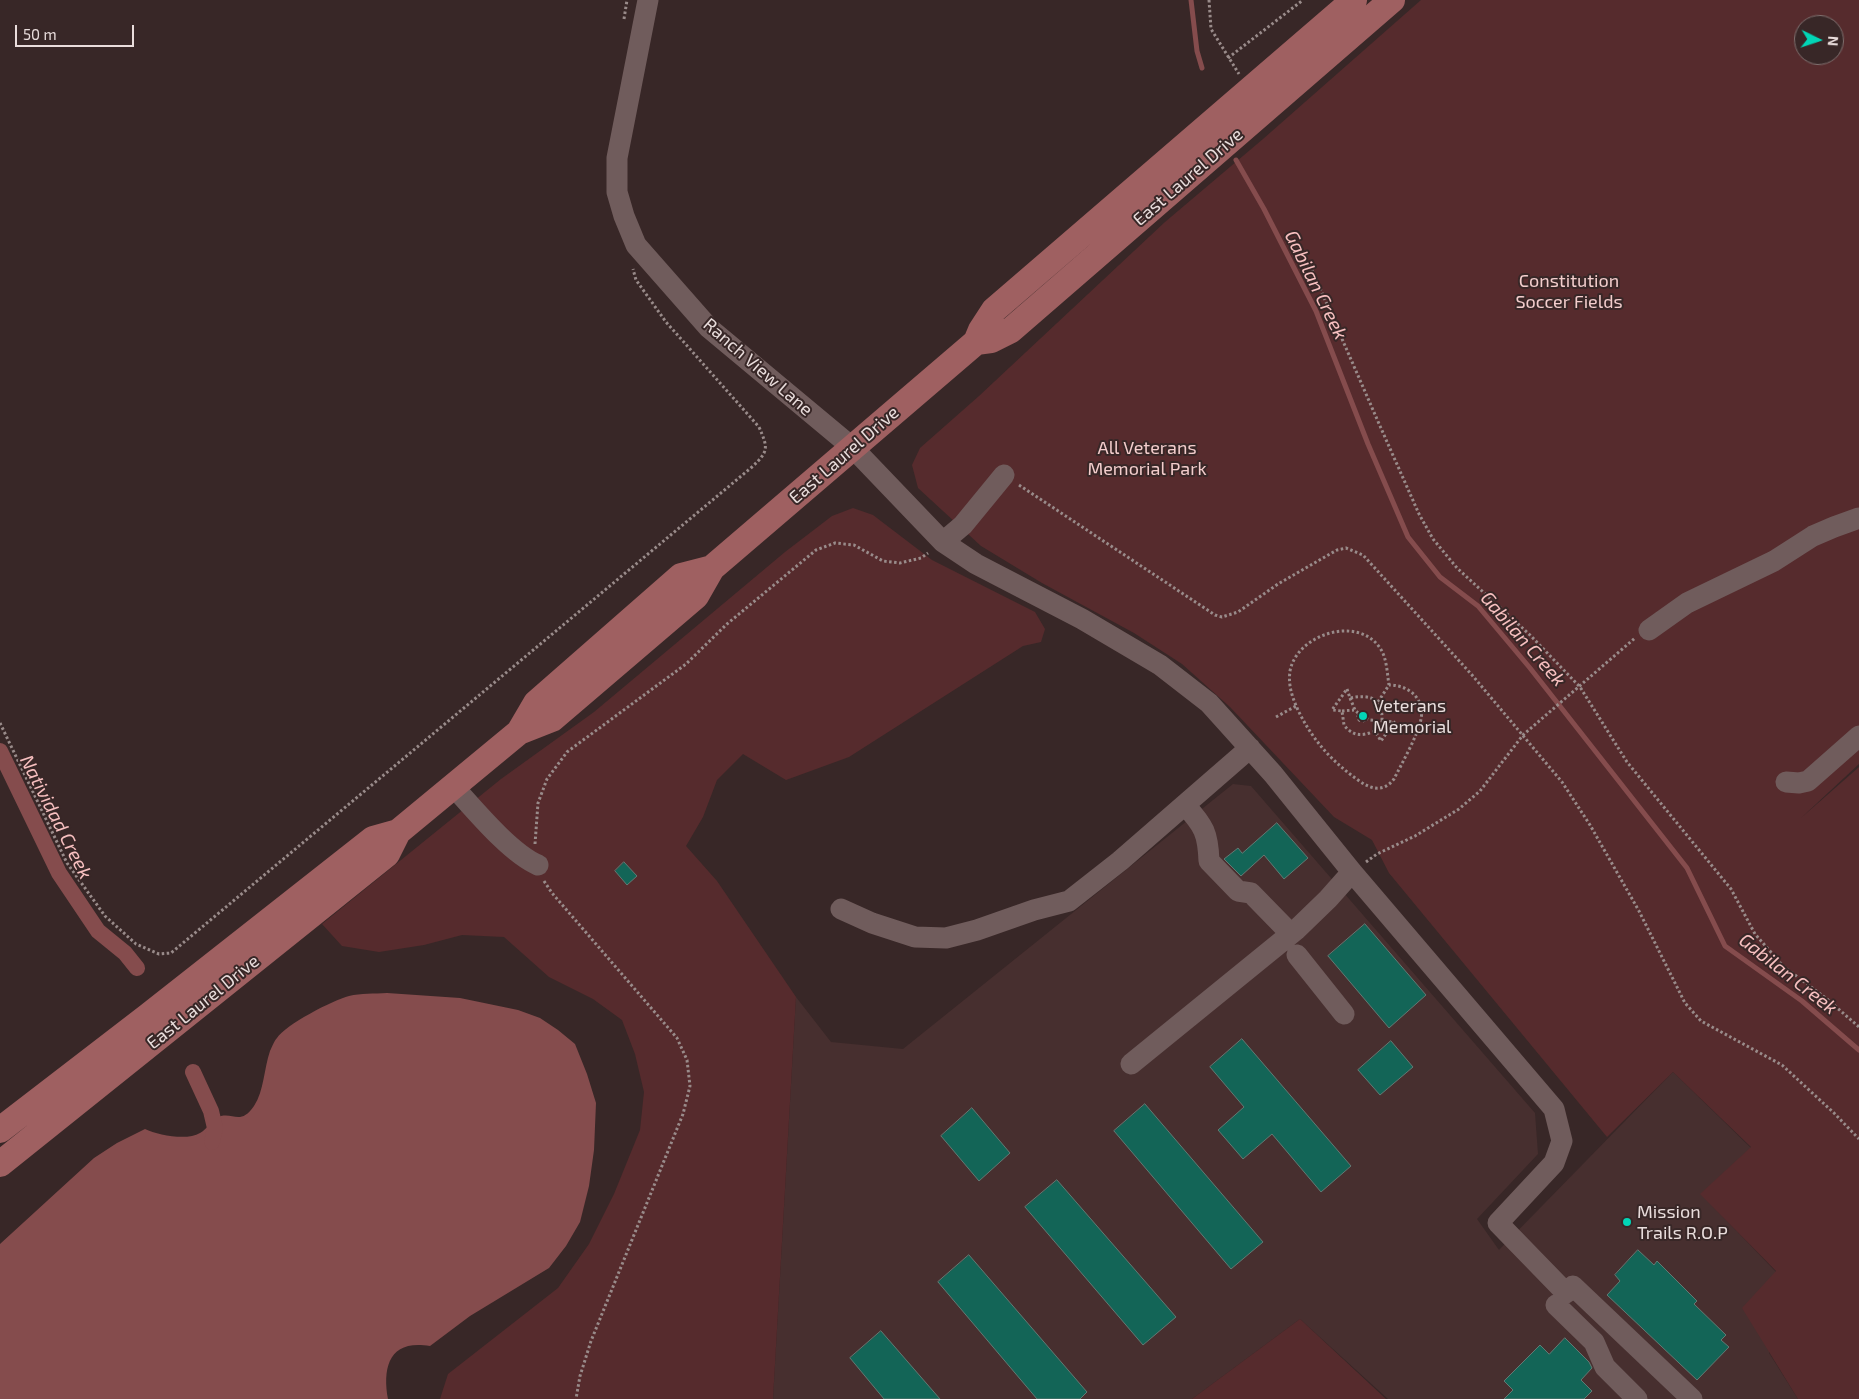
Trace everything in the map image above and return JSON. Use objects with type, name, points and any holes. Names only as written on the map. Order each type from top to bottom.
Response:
[{"type":"main road","name":"East Laurel Drive","points":[[0,1164],[387,854],[398,832],[519,732],[552,719],[696,596],[712,568],[976,342],[981,330],[994,310],[1354,0]]},
{"type":"main road","name":"East Laurel Drive","points":[[976,342],[991,340],[1011,330],[1392,0]]},
{"type":"main road","name":"East Laurel Drive","points":[[0,1130],[373,839],[398,832]]},
{"type":"street","name":"Ranch View Lane","points":[[648,0],[617,158],[617,192],[624,216],[636,245],[709,328],[853,448],[943,542],[976,564],[1082,620],[1160,665],[1210,703],[1250,748],[1352,872],[1554,1109],[1562,1141],[1554,1163],[1498,1223],[1565,1295]]},
{"type":"street","points":[[943,542],[963,525],[1004,475]]},
{"type":"street","points":[[1648,630],[1687,603],[1774,561],[1813,536],[1834,526],[1859,518]]},
{"type":"street","points":[[1786,782],[1799,783],[1808,781],[1859,736]]},
{"type":"street","points":[[841,909],[872,923],[915,937],[946,938],[1069,901],[1120,861],[1250,748]]},
{"type":"street","points":[[453,786],[482,818],[527,860],[538,865]]},
{"type":"street","points":[[1185,806],[1201,823],[1208,841],[1209,861],[1238,891],[1251,893],[1288,936],[1305,948],[1298,955],[1344,1014]]},
{"type":"street","points":[[1131,1064],[1288,936],[1328,899],[1352,872]]},
{"type":"street","points":[[1565,1295],[1594,1342],[1605,1367],[1637,1399]]},
{"type":"street","points":[[1565,1295],[1692,1399]]},
{"type":"path","points":[[1209,0],[1211,29],[1250,90]]},
{"type":"path","points":[[1228,58],[1302,0]]},
{"type":"path","points":[[1312,270],[1419,514],[1433,539],[1457,568],[1530,635],[1580,687],[1627,762],[1731,889],[1755,934],[1783,966],[1859,1026]]},
{"type":"path","points":[[0,722],[67,863],[105,916],[136,944],[159,954],[171,953],[752,468]]},
{"type":"path","points":[[1004,475],[1215,615],[1222,617],[1238,612],[1278,584],[1338,550],[1346,548],[1363,556],[1472,675],[1562,782],[1590,825],[1639,911],[1685,1003],[1701,1021],[1782,1065],[1859,1139]]},
{"type":"path","points":[[576,1399],[580,1376],[591,1341],[683,1114],[690,1086],[687,1060],[677,1038],[552,893],[543,878],[538,865],[535,839],[538,803],[547,779],[567,752],[686,664],[728,624],[816,550],[834,543],[854,545],[884,561],[900,563],[921,558],[943,542]]},
{"type":"path","points":[[1352,872],[1377,854],[1415,836],[1458,809],[1480,791],[1523,735],[1637,636],[1648,630]]},
{"type":"path","points":[[1378,702],[1389,685],[1385,657],[1381,648],[1366,635],[1357,632],[1323,634],[1304,647],[1292,664],[1289,683],[1305,726],[1330,758],[1370,788],[1382,788],[1390,784],[1394,779],[1421,721],[1422,714],[1417,699],[1412,692],[1405,687],[1389,685]]},
{"type":"path","points":[[1354,710],[1332,710],[1347,689],[1354,710],[1359,714],[1364,713],[1381,741],[1394,722],[1370,720]]},
{"type":"path","points":[[1350,698],[1363,696],[1378,702],[1382,713],[1382,721]]},
{"type":"path","points":[[1276,717],[1296,706]]},
{"type":"path","points":[[1342,711],[1344,725],[1353,733],[1363,735],[1375,730]]},
{"type":"shaded area","points":[[1233,784],[1251,786],[1535,1113],[1538,1154],[1477,1219],[1499,1250],[1673,1072],[1751,1148],[1701,1194],[1776,1272],[1769,1353],[1798,1399],[1388,1399],[1300,1319],[1192,1399],[773,1399],[796,997],[831,1042],[903,1049]]},
{"type":"shaded area","points":[[387,993],[460,998],[518,1010],[540,1018],[575,1044],[596,1103],[594,1150],[589,1186],[580,1222],[566,1246],[549,1268],[470,1316],[430,1346],[416,1345],[398,1351],[388,1366],[386,1387],[388,1399],[0,1399],[0,1244],[94,1158],[117,1143],[145,1129],[172,1136],[188,1137],[203,1131],[215,1119],[221,1116],[241,1117],[245,1115],[257,1100],[270,1051],[282,1033],[310,1014],[342,998],[358,994]]},
{"type":"green space","points":[[1421,0],[1859,0],[1859,764],[1801,818],[1859,767],[1859,1399],[1798,1399],[1742,1308],[1776,1271],[1700,1194],[1751,1147],[1673,1072],[1607,1137],[1389,873],[1372,840],[1334,817],[1230,707],[1182,664],[1134,633],[1042,583],[981,546],[918,488],[912,465],[920,448],[979,396],[1165,222]]},
{"type":"green space","points":[[853,508],[873,515],[932,560],[1035,612],[1045,629],[1041,642],[1023,646],[849,757],[786,780],[743,754],[717,780],[703,817],[686,846],[717,881],[796,997],[773,1399],[440,1399],[448,1374],[558,1288],[589,1244],[614,1194],[640,1130],[644,1092],[635,1054],[622,1020],[593,999],[549,977],[504,937],[462,935],[424,945],[379,952],[342,946],[322,924],[501,779],[594,712],[785,552],[832,516]]},
{"type":"green space","points":[[1300,1319],[1386,1399],[1192,1399]]},
{"type":"building","points":[[1277,823],[1308,858],[1284,879],[1264,855],[1241,876],[1224,859],[1238,848],[1242,853]]},
{"type":"building","points":[[624,862],[637,876],[627,885],[615,871]]},
{"type":"building","points":[[1365,924],[1426,995],[1389,1028],[1328,956]]},
{"type":"building","points":[[1242,1039],[1351,1166],[1321,1192],[1272,1134],[1243,1159],[1218,1130],[1244,1107],[1210,1067]]},
{"type":"building","points":[[1391,1041],[1413,1067],[1380,1095],[1358,1070]]},
{"type":"building","points":[[1145,1104],[1263,1242],[1231,1269],[1114,1131]]},
{"type":"building","points":[[972,1108],[1010,1153],[979,1181],[941,1136]]},
{"type":"building","points":[[1057,1180],[1176,1317],[1143,1345],[1025,1207]]},
{"type":"building","points":[[1638,1250],[1654,1265],[1657,1261],[1697,1301],[1694,1304],[1726,1335],[1721,1340],[1729,1347],[1697,1380],[1607,1295],[1620,1281],[1615,1275]]},
{"type":"building","points":[[969,1255],[1087,1392],[1080,1399],[1037,1399],[938,1282]]},
{"type":"building","points":[[881,1331],[940,1399],[884,1399],[850,1358]]},
{"type":"building","points":[[1565,1338],[1589,1362],[1592,1368],[1581,1380],[1592,1391],[1584,1399],[1504,1399],[1513,1390],[1504,1381],[1540,1345],[1549,1354]]},
{"type":"waterway","name":"Gabilan Creek","points":[[1191,0],[1197,51],[1202,68]]},
{"type":"waterway","name":"Gabilan Creek","points":[[1236,160],[1264,209],[1316,311],[1368,444],[1408,537],[1440,577],[1478,606],[1530,668],[1687,868],[1725,946],[1802,1001],[1859,1050]]},
{"type":"waterway","name":"Natividad Creek","points":[[0,751],[59,873],[98,931],[125,953],[137,968]]},
{"type":"waterway","name":"Natividad Creek","points":[[193,1072],[211,1111],[215,1128],[212,1142]]},
{"type":"place","name":"Veterans Memorial","points":[[1363,716]]},
{"type":"place","name":"Mission Trails R.O.P","points":[[1627,1222]]},
{"type":"park label","name":"Constitution Soccer Fields","points":[[1569,291]]},
{"type":"park label","name":"All Veterans Memorial Park","points":[[1147,458]]}]
